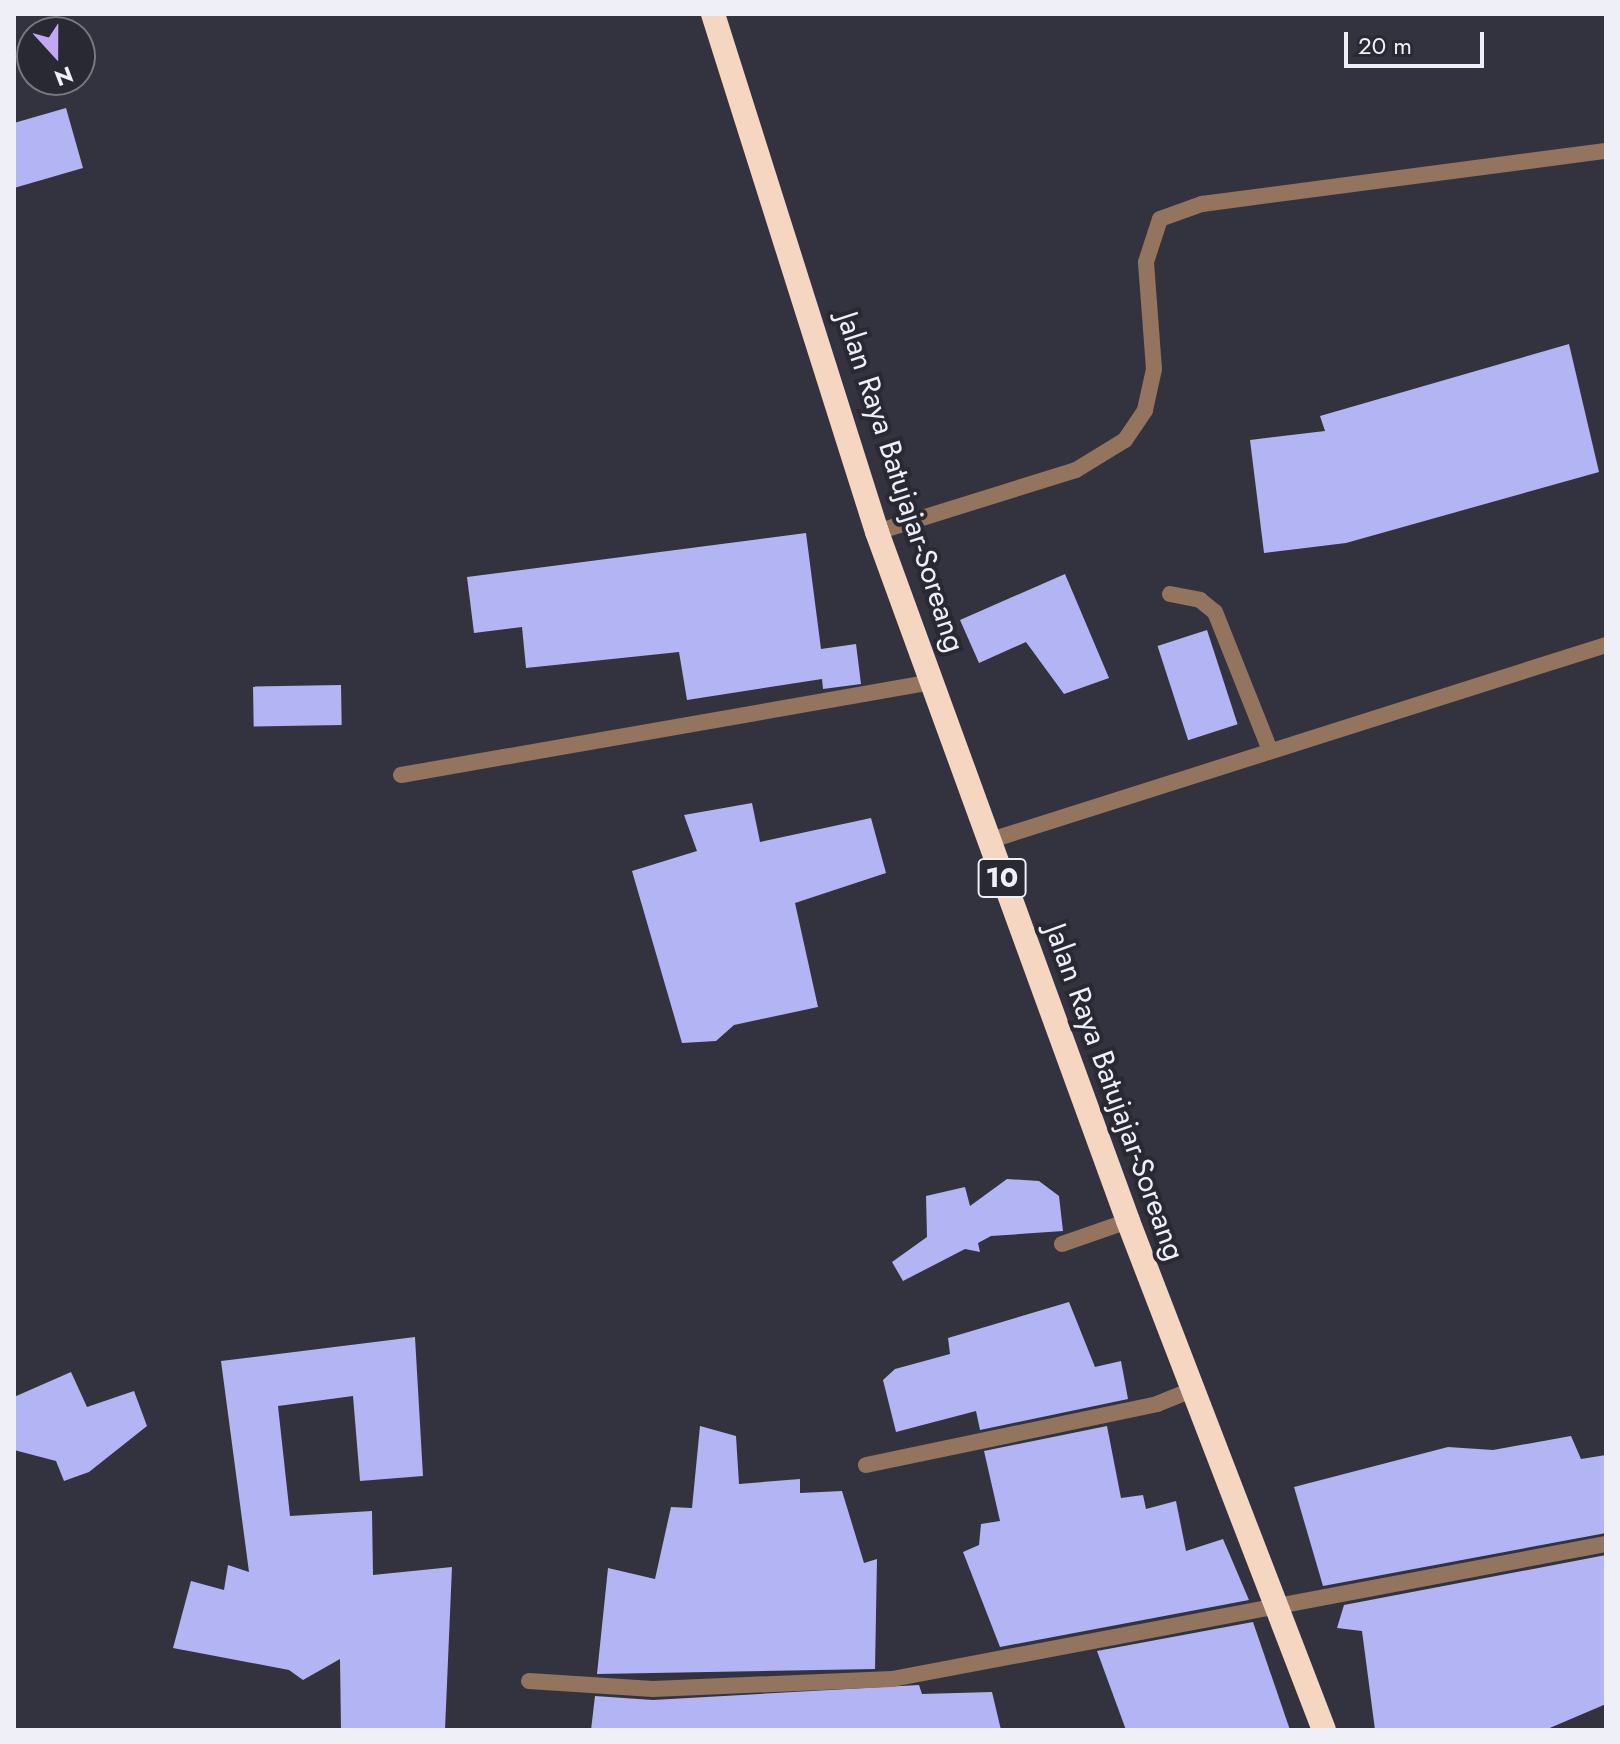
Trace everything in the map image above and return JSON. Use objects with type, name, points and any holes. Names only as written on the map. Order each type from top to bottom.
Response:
[{"type":"highway","name":"Jalan Raya Batujajar-Soreang","points":[[713,14],[877,532],[1128,1221],[1280,1605],[1324,1730]]},
{"type":"street","points":[[877,532],[1076,470],[1125,440],[1145,410],[1154,369],[1146,262],[1160,219],[1202,204],[1606,151]]},
{"type":"street","points":[[1170,594],[1200,600],[1215,612],[1270,750]]},
{"type":"street","points":[[988,841],[1606,645]]},
{"type":"street","points":[[401,775],[933,682]]},
{"type":"street","points":[[1062,1244],[1128,1221]]},
{"type":"street","points":[[866,1465],[1157,1404],[1194,1389]]},
{"type":"street","points":[[529,1681],[653,1689],[892,1679],[1606,1544]]},
{"type":"building","points":[[66,108],[83,168],[14,188],[14,123]]},
{"type":"building","points":[[1569,344],[1599,472],[1346,543],[1264,553],[1250,440],[1325,431],[1320,416]]},
{"type":"building","points":[[806,533],[821,649],[856,644],[861,684],[823,689],[822,679],[687,700],[679,652],[526,668],[522,627],[474,633],[467,577]]},
{"type":"building","points":[[1065,574],[1109,678],[1064,694],[1026,642],[979,663],[960,620]]},
{"type":"building","points":[[1207,630],[1238,724],[1188,740],[1158,646]]},
{"type":"building","points":[[341,685],[342,725],[254,727],[253,687]]},
{"type":"building","points":[[752,803],[760,842],[871,818],[886,873],[795,903],[818,1007],[734,1025],[716,1041],[682,1043],[632,871],[697,851],[684,815]]},
{"type":"building","points":[[1007,1179],[1039,1181],[1059,1196],[1063,1231],[991,1236],[978,1243],[980,1252],[965,1249],[903,1281],[892,1262],[927,1237],[926,1196],[965,1187],[970,1206]]},
{"type":"building","points":[[1069,1302],[1095,1367],[1121,1361],[1128,1399],[980,1430],[976,1411],[896,1432],[883,1380],[895,1369],[950,1354],[948,1338]]},
{"type":"building","points":[[415,1337],[423,1476],[360,1481],[353,1396],[278,1406],[290,1516],[372,1511],[373,1575],[452,1567],[445,1730],[341,1730],[340,1659],[303,1680],[289,1670],[173,1648],[191,1581],[224,1590],[228,1565],[249,1572],[221,1361]]},
{"type":"building","points":[[71,1372],[87,1407],[134,1391],[147,1426],[89,1472],[64,1481],[56,1461],[14,1450],[14,1397]]},
{"type":"building","points":[[700,1426],[736,1436],[739,1484],[800,1479],[800,1493],[842,1491],[864,1563],[877,1559],[875,1669],[597,1674],[608,1568],[655,1579],[671,1507],[692,1508]]},
{"type":"building","points":[[1107,1426],[1121,1498],[1143,1495],[1146,1509],[1176,1501],[1186,1551],[1223,1539],[1249,1600],[1000,1647],[963,1552],[979,1545],[981,1524],[1000,1521],[984,1451]]},
{"type":"building","points":[[1571,1436],[1581,1459],[1606,1455],[1606,1533],[1323,1586],[1294,1487],[1448,1447],[1493,1450]]},
{"type":"building","points":[[1606,1555],[1606,1704],[1545,1730],[1375,1730],[1362,1631],[1337,1628],[1344,1605]]},
{"type":"building","points":[[1253,1622],[1290,1730],[1126,1730],[1097,1651]]},
{"type":"building","points":[[919,1685],[922,1694],[992,1692],[1001,1730],[591,1730],[595,1696],[653,1700]]}]
